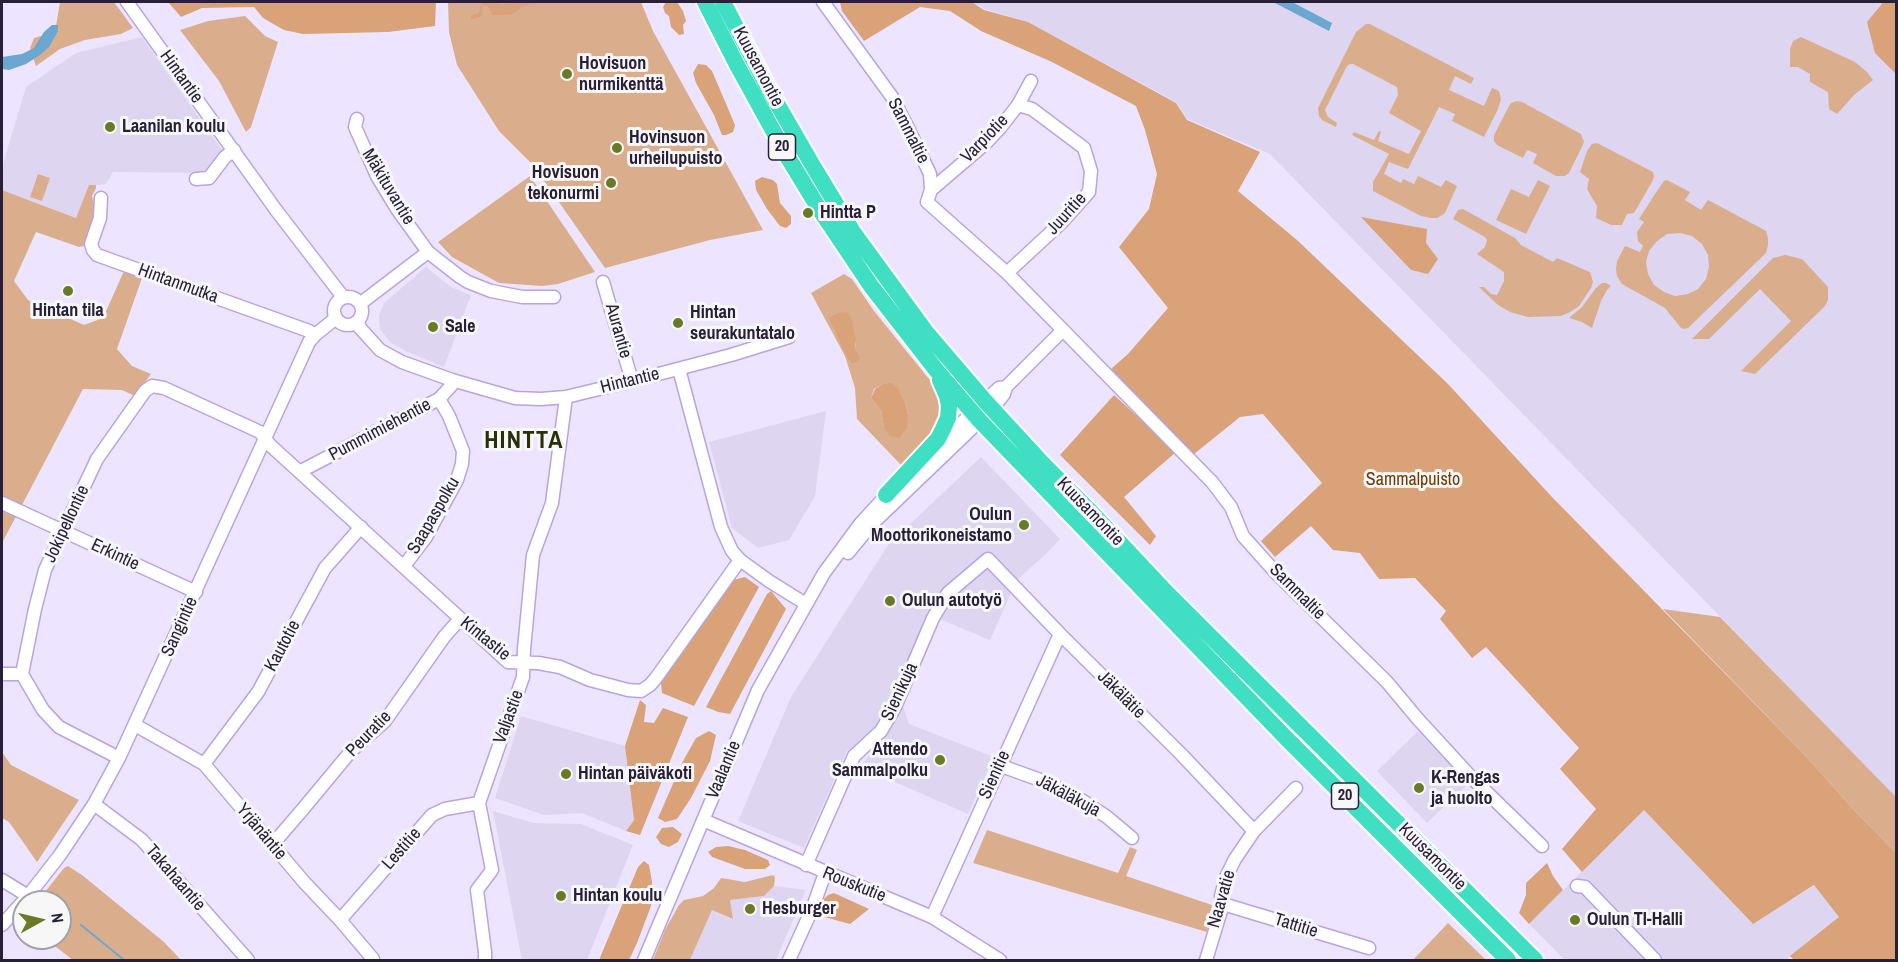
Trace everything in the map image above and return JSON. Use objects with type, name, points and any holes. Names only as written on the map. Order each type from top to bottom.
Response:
[{"type":"highway","name":"Kuusamontie","points":[[705,2],[776,136],[818,207],[871,286],[938,371],[982,411],[1167,593],[1536,960]]},
{"type":"highway","name":"Kuusamontie","points":[[723,2],[768,88],[854,232],[982,411],[1286,738],[1508,960]]},
{"type":"highway","points":[[886,495],[938,439],[946,423],[949,406],[938,371]]},
{"type":"street","name":"Hintantie","points":[[127,2],[276,210],[343,297]]},
{"type":"street","name":"Sammaltie","points":[[823,2],[892,97],[930,174],[931,190],[927,202],[1008,273],[1212,482],[1231,507],[1244,536],[1277,574],[1387,682],[1472,778],[1542,846]]},
{"type":"street","name":"Varpiotie","points":[[931,190],[986,143],[1018,105],[1031,81]]},
{"type":"street","name":"Juuritie","points":[[1008,273],[1062,222],[1089,192],[1091,171],[1084,148],[1032,109],[1018,105]]},
{"type":"street","name":"Mäkituvantie","points":[[357,119],[355,127],[377,176],[428,252],[468,282],[491,291],[522,297],[554,297]]},
{"type":"street","points":[[196,179],[209,178],[225,157],[234,150]]},
{"type":"street","name":"Hintanmutka","points":[[101,198],[100,218],[91,244],[97,255],[315,335]]},
{"type":"street","points":[[361,303],[428,252]]},
{"type":"street","name":"Aurantie","points":[[603,282],[632,381]]},
{"type":"street","points":[[343,297],[353,297],[361,303],[363,313],[358,322],[346,325],[336,318],[335,306],[343,297]]},
{"type":"street","name":"Sangintie","points":[[33,890],[60,855],[94,804],[120,758],[309,342],[336,318]]},
{"type":"street","name":"Hintantie","points":[[358,322],[360,328],[380,350],[402,362],[452,380],[515,398],[566,397],[679,369],[721,527],[732,550],[740,560],[806,604]]},
{"type":"street","points":[[982,411],[1004,394],[1006,387],[1063,330]]},
{"type":"street","points":[[679,369],[789,337]]},
{"type":"street","name":"Pummimiehentie","points":[[301,471],[439,399],[451,386],[452,380]]},
{"type":"street","name":"Jokipellontie","points":[[22,674],[45,570],[97,459],[145,391],[152,386],[164,388],[260,432],[265,438]]},
{"type":"street","name":"Valjastie","points":[[479,803],[523,677],[533,555],[552,502],[566,397]]},
{"type":"street","name":"Saapaspolku","points":[[404,566],[426,537],[457,480],[462,464],[463,451],[449,416],[439,399]]},
{"type":"street","name":"Vaalantie","points":[[644,960],[758,690],[824,573],[860,524],[886,495],[982,411]]},
{"type":"street","name":"Vaalantie","points":[[817,587],[831,574],[871,525],[982,411]]},
{"type":"street","name":"Kintastie","points":[[265,438],[508,662],[538,663],[560,667],[590,680],[641,691],[656,678],[740,560]]},
{"type":"street","name":"Erkintie","points":[[2,503],[196,592]]},
{"type":"street","name":"Kautotie","points":[[204,764],[258,692],[325,568],[360,527]]},
{"type":"street","name":"Jäkälätie","points":[[988,559],[1254,831]]},
{"type":"street","name":"Sienikuja","points":[[806,865],[854,756],[881,731],[896,707],[933,618],[948,593],[988,559]]},
{"type":"street","name":"Peuratie","points":[[272,845],[352,750],[385,722],[444,637],[460,619]]},
{"type":"street","name":"Sienitie","points":[[932,917],[1060,634]]},
{"type":"street","points":[[2,674],[22,674],[43,710],[59,727],[120,758]]},
{"type":"street","name":"Yrjänäntie","points":[[135,725],[204,764],[373,959]]},
{"type":"street","name":"Jäkäläkuja","points":[[998,767],[1043,781],[1080,799],[1107,817],[1132,838]]},
{"type":"street","name":"Naavatie","points":[[1206,960],[1222,904],[1221,896],[1226,876],[1254,831],[1296,788]]},
{"type":"street","points":[[479,803],[492,870],[477,890],[485,948],[484,960]]},
{"type":"street","name":"Lestitie","points":[[340,920],[432,815],[446,808],[479,803]]},
{"type":"street","name":"Takahaantie","points":[[94,804],[142,840],[248,960]]},
{"type":"street","name":"Rouskutie","points":[[703,820],[932,917],[1000,960]]},
{"type":"street","points":[[789,960],[813,907],[825,873]]},
{"type":"street","points":[[2,880],[18,890]]},
{"type":"street","points":[[1577,886],[1585,887],[1655,960]]},
{"type":"street","name":"Tattitie","points":[[1222,904],[1369,948]]},
{"type":"shaded area","points":[[60,2],[114,2],[133,28],[121,34],[85,40],[60,49],[36,66],[30,48],[34,38],[55,32]]},
{"type":"shaded area","name":"Hovinsuon urheilupuisto","points":[[448,2],[641,2],[653,31],[763,230],[710,240],[605,268],[533,165],[499,131],[457,65],[449,32]]},
{"type":"shaded area","points":[[973,2],[1896,2],[1896,797],[1270,154],[1187,119],[1176,102],[1028,22],[985,9]]},
{"type":"shaded area","points":[[245,16],[265,36],[278,42],[251,127],[246,132],[219,81],[180,30],[208,21]]},
{"type":"shaded area","points":[[1366,24],[1474,78],[1471,84],[1455,76],[1449,90],[1484,106],[1492,88],[1499,91],[1501,99],[1498,109],[1484,137],[1452,121],[1455,114],[1439,107],[1408,169],[1389,162],[1384,174],[1401,183],[1403,179],[1414,184],[1418,176],[1441,187],[1446,180],[1457,186],[1445,213],[1437,218],[1421,216],[1373,191],[1373,182],[1389,154],[1352,135],[1354,132],[1374,140],[1379,131],[1381,132],[1378,141],[1409,154],[1421,131],[1389,113],[1398,95],[1397,87],[1350,64],[1325,110],[1328,117],[1337,123],[1336,127],[1319,116],[1318,108],[1356,32]]},
{"type":"shaded area","name":"Laanilan koulu","points":[[142,37],[224,153],[209,173],[113,172],[106,184],[89,186],[77,218],[2,190],[2,167],[26,87],[76,53]]},
{"type":"shaded area","points":[[1801,37],[1855,62],[1873,80],[1854,95],[1837,114],[1829,109],[1828,92],[1810,82],[1810,74],[1798,67],[1790,67],[1790,49],[1793,41]]},
{"type":"shaded area","points":[[1517,101],[1581,134],[1584,142],[1569,173],[1565,176],[1556,176],[1533,163],[1537,154],[1527,150],[1523,158],[1497,145],[1494,141],[1494,135],[1508,108],[1511,103]]},
{"type":"shaded area","points":[[1597,143],[1653,172],[1652,182],[1634,213],[1627,214],[1622,225],[1611,225],[1596,218],[1597,206],[1587,189],[1589,179],[1580,172],[1587,151],[1592,144]]},
{"type":"shaded area","points":[[38,174],[50,178],[42,201],[30,197]]},
{"type":"shaded area","points":[[530,176],[595,272],[558,284],[542,286],[499,283],[452,257],[438,242]]},
{"type":"shaded area","points":[[1538,180],[1550,186],[1526,234],[1496,220],[1511,189],[1529,197]]},
{"type":"shaded area","points":[[1667,180],[1690,192],[1685,200],[1701,210],[1708,200],[1766,231],[1768,238],[1766,253],[1688,328],[1684,329],[1665,308],[1622,284],[1616,269],[1617,261],[1625,246],[1640,252],[1643,246],[1638,241],[1637,232],[1644,222],[1639,219],[1664,181]],"holes":[[[1680,233],[1692,236],[1702,244],[1708,255],[1709,267],[1706,279],[1698,289],[1688,294],[1675,296],[1664,292],[1654,285],[1648,274],[1646,262],[1649,251],[1667,234]]]},
{"type":"shaded area","points":[[89,185],[96,185],[92,196],[96,213],[87,245],[79,247],[36,232],[14,281],[28,300],[84,325],[103,318],[124,271],[142,278],[117,349],[132,366],[151,374],[135,396],[122,390],[83,389],[2,543],[2,190],[76,218]]},
{"type":"shaded area","points":[[1463,209],[1553,262],[1557,258],[1590,272],[1593,282],[1579,306],[1561,316],[1528,317],[1510,312],[1498,305],[1479,287],[1484,287],[1491,294],[1497,295],[1504,281],[1504,272],[1477,254],[1485,247],[1487,240],[1485,237],[1453,219],[1458,210]]},
{"type":"shaded area","points":[[1785,255],[1802,259],[1828,287],[1828,300],[1825,306],[1755,374],[1741,371],[1791,321],[1760,289],[1709,339],[1692,339],[1773,258]]},
{"type":"shaded area","points":[[426,267],[451,287],[471,295],[444,367],[391,343],[380,329],[379,316],[384,303]]},
{"type":"shaded area","points":[[844,274],[852,279],[874,311],[942,395],[944,410],[936,434],[902,466],[857,419],[855,388],[845,356],[811,293]],"holes":[[[834,329],[856,340],[855,349],[841,341]],[[883,384],[899,390],[905,401],[908,415],[884,427],[881,411],[871,398],[874,389]]]},
{"type":"shaded area","points":[[1602,283],[1611,286],[1601,301],[1592,328],[1569,318],[1582,307]]},
{"type":"shaded area","points":[[826,411],[815,496],[789,540],[758,548],[732,528],[709,442]]},
{"type":"shaded area","points":[[981,457],[1060,539],[1017,580],[990,640],[927,614],[884,719],[868,738],[847,751],[804,848],[738,821],[791,697],[888,545]]},
{"type":"shaded area","points":[[1663,609],[1720,617],[1896,797],[1896,853],[1801,751]]},
{"type":"shaded area","points":[[903,706],[909,724],[994,757],[968,814],[861,767]]},
{"type":"shaded area","name":"Hintan päiväkoti","points":[[521,716],[625,746],[634,820],[626,831],[582,813],[544,815],[495,798]]},
{"type":"shaded area","points":[[1418,731],[1469,783],[1427,823],[1377,771]]},
{"type":"shaded area","points":[[2,752],[11,765],[79,800],[37,862],[9,822],[2,818]]},
{"type":"shaded area","points":[[1644,810],[1752,923],[1816,885],[1843,920],[1788,958],[1789,960],[1565,960],[1529,924]]},
{"type":"shaded area","name":"Hintan koulu","points":[[493,811],[534,823],[581,824],[633,845],[587,960],[522,960]]},
{"type":"shaded area","points":[[987,830],[1118,873],[1130,847],[1137,850],[1126,876],[1212,905],[1207,932],[973,863]]},
{"type":"shaded area","points":[[68,866],[82,875],[164,942],[181,960],[73,960],[60,950],[72,950],[72,890],[47,890]]},
{"type":"shaded area","points":[[773,875],[775,877],[774,886],[764,896],[730,900],[733,919],[712,910],[690,960],[653,960],[665,930],[684,900],[703,896],[714,888],[721,878],[745,882]]},
{"type":"shaded area","points":[[774,886],[806,890],[776,960],[690,960],[712,910],[732,919],[730,900],[764,896]]},
{"type":"shaded area","points":[[1448,923],[1486,960],[1413,960]]},
{"type":"green space","points":[[168,2],[436,2],[435,26],[388,32],[303,34],[284,30],[263,18],[254,7],[202,8],[181,17]]},
{"type":"green space","points":[[481,2],[501,4],[532,2],[510,15],[492,15],[488,6],[483,6],[482,16],[471,20],[471,16],[479,13]]},
{"type":"green space","points":[[666,2],[677,2],[683,11],[686,21],[683,25],[684,34],[679,35],[671,27],[669,16],[663,7]]},
{"type":"green space","name":"Sammalpuisto","points":[[840,2],[972,2],[984,10],[1028,22],[1176,103],[1187,120],[1260,152],[1238,191],[1297,240],[1449,385],[1551,496],[1801,751],[1896,853],[1896,960],[1794,960],[1790,956],[1839,917],[1814,885],[1753,924],[1644,810],[1582,872],[1562,849],[1596,809],[1560,769],[1579,748],[1486,647],[1472,658],[1440,619],[1446,611],[1415,578],[1379,579],[1360,553],[1333,550],[1311,526],[1275,557],[1261,541],[1322,483],[1263,414],[1240,417],[1194,454],[1111,369],[1128,354],[1168,308],[1119,247],[1149,209],[1157,174],[1136,106],[1052,62],[981,31],[950,11],[920,7],[864,41],[842,11]]},
{"type":"green space","points":[[1880,2],[1896,2],[1896,74],[1875,53],[1867,22],[1882,4]]},
{"type":"green space","points":[[698,64],[706,65],[712,71],[735,125],[733,132],[722,135],[696,83],[693,73]]},
{"type":"green space","points":[[762,177],[773,180],[777,184],[780,203],[791,216],[791,224],[786,228],[780,226],[756,190],[755,181]]},
{"type":"green space","points":[[1361,217],[1427,229],[1426,243],[1438,259],[1428,274],[1411,270]]},
{"type":"green space","points":[[847,312],[852,321],[856,340],[855,349],[860,358],[857,362],[852,363],[829,318],[838,313]]},
{"type":"green space","points":[[892,383],[905,401],[908,415],[907,428],[899,438],[890,436],[884,427],[881,411],[871,398],[875,389],[883,384]]},
{"type":"green space","points":[[1114,395],[1176,452],[1124,497],[1156,536],[1150,545],[1060,455]]},
{"type":"green space","points":[[745,577],[759,587],[694,706],[662,693],[661,683],[733,580]]},
{"type":"green space","points":[[771,591],[786,609],[730,714],[706,707],[767,594]]},
{"type":"green space","points":[[640,700],[646,705],[644,722],[654,723],[663,708],[688,717],[640,835],[626,831],[634,820],[625,746]]},
{"type":"green space","points":[[709,731],[716,735],[710,761],[677,819],[665,822],[658,818],[683,761],[696,738]]},
{"type":"green space","points":[[673,827],[682,834],[678,842],[669,847],[661,844],[656,837],[662,828]]},
{"type":"green space","points":[[728,846],[745,850],[768,860],[770,865],[765,869],[745,869],[712,857],[708,852],[716,847]]},
{"type":"green space","points":[[644,861],[649,865],[652,882],[651,906],[637,943],[629,960],[599,960],[638,867]]},
{"type":"green space","points":[[1547,863],[1563,890],[1529,924],[1519,913],[1526,895],[1526,883]]},
{"type":"green space","points":[[834,893],[869,909],[850,924],[817,915],[824,899]]},
{"type":"water","points":[[1273,2],[1292,2],[1332,23],[1329,31]]},
{"type":"water","points":[[52,25],[58,25],[58,31],[49,47],[40,55],[26,64],[9,70],[2,69],[2,57],[22,54],[34,48],[44,32]]},
{"type":"waterway","points":[[81,925],[124,960]]},
{"type":"place","name":"Hovisuon nurmikenttä","points":[[567,74]]},
{"type":"place","name":"Laanilan koulu","points":[[110,127]]},
{"type":"place","name":"Hovinsuon urheilupuisto","points":[[617,148]]},
{"type":"place","name":"Hovisuon tekonurmi","points":[[611,183]]},
{"type":"place","name":"Hintta P","points":[[808,213]]},
{"type":"place","name":"Hintan tila","points":[[68,291]]},
{"type":"place","name":"Hintan seurakuntatalo","points":[[678,323]]},
{"type":"place","name":"Sale","points":[[433,327]]},
{"type":"place","name":"Oulun Moottorikoneistamo","points":[[1024,525]]},
{"type":"place","name":"Oulun autotyö","points":[[890,601]]},
{"type":"place","name":"Attendo Sammalpolku","points":[[940,760]]},
{"type":"place","name":"Hintan päiväkoti","points":[[566,774]]},
{"type":"place","name":"K-Rengas ja huolto","points":[[1419,788]]},
{"type":"place","name":"Hintan koulu","points":[[561,896]]},
{"type":"place","name":"Hesburger","points":[[750,909]]},
{"type":"place","name":"Oulun TI-Halli","points":[[1575,920]]},
{"type":"district","name":"HINTTA","points":[[524,442]]}]
